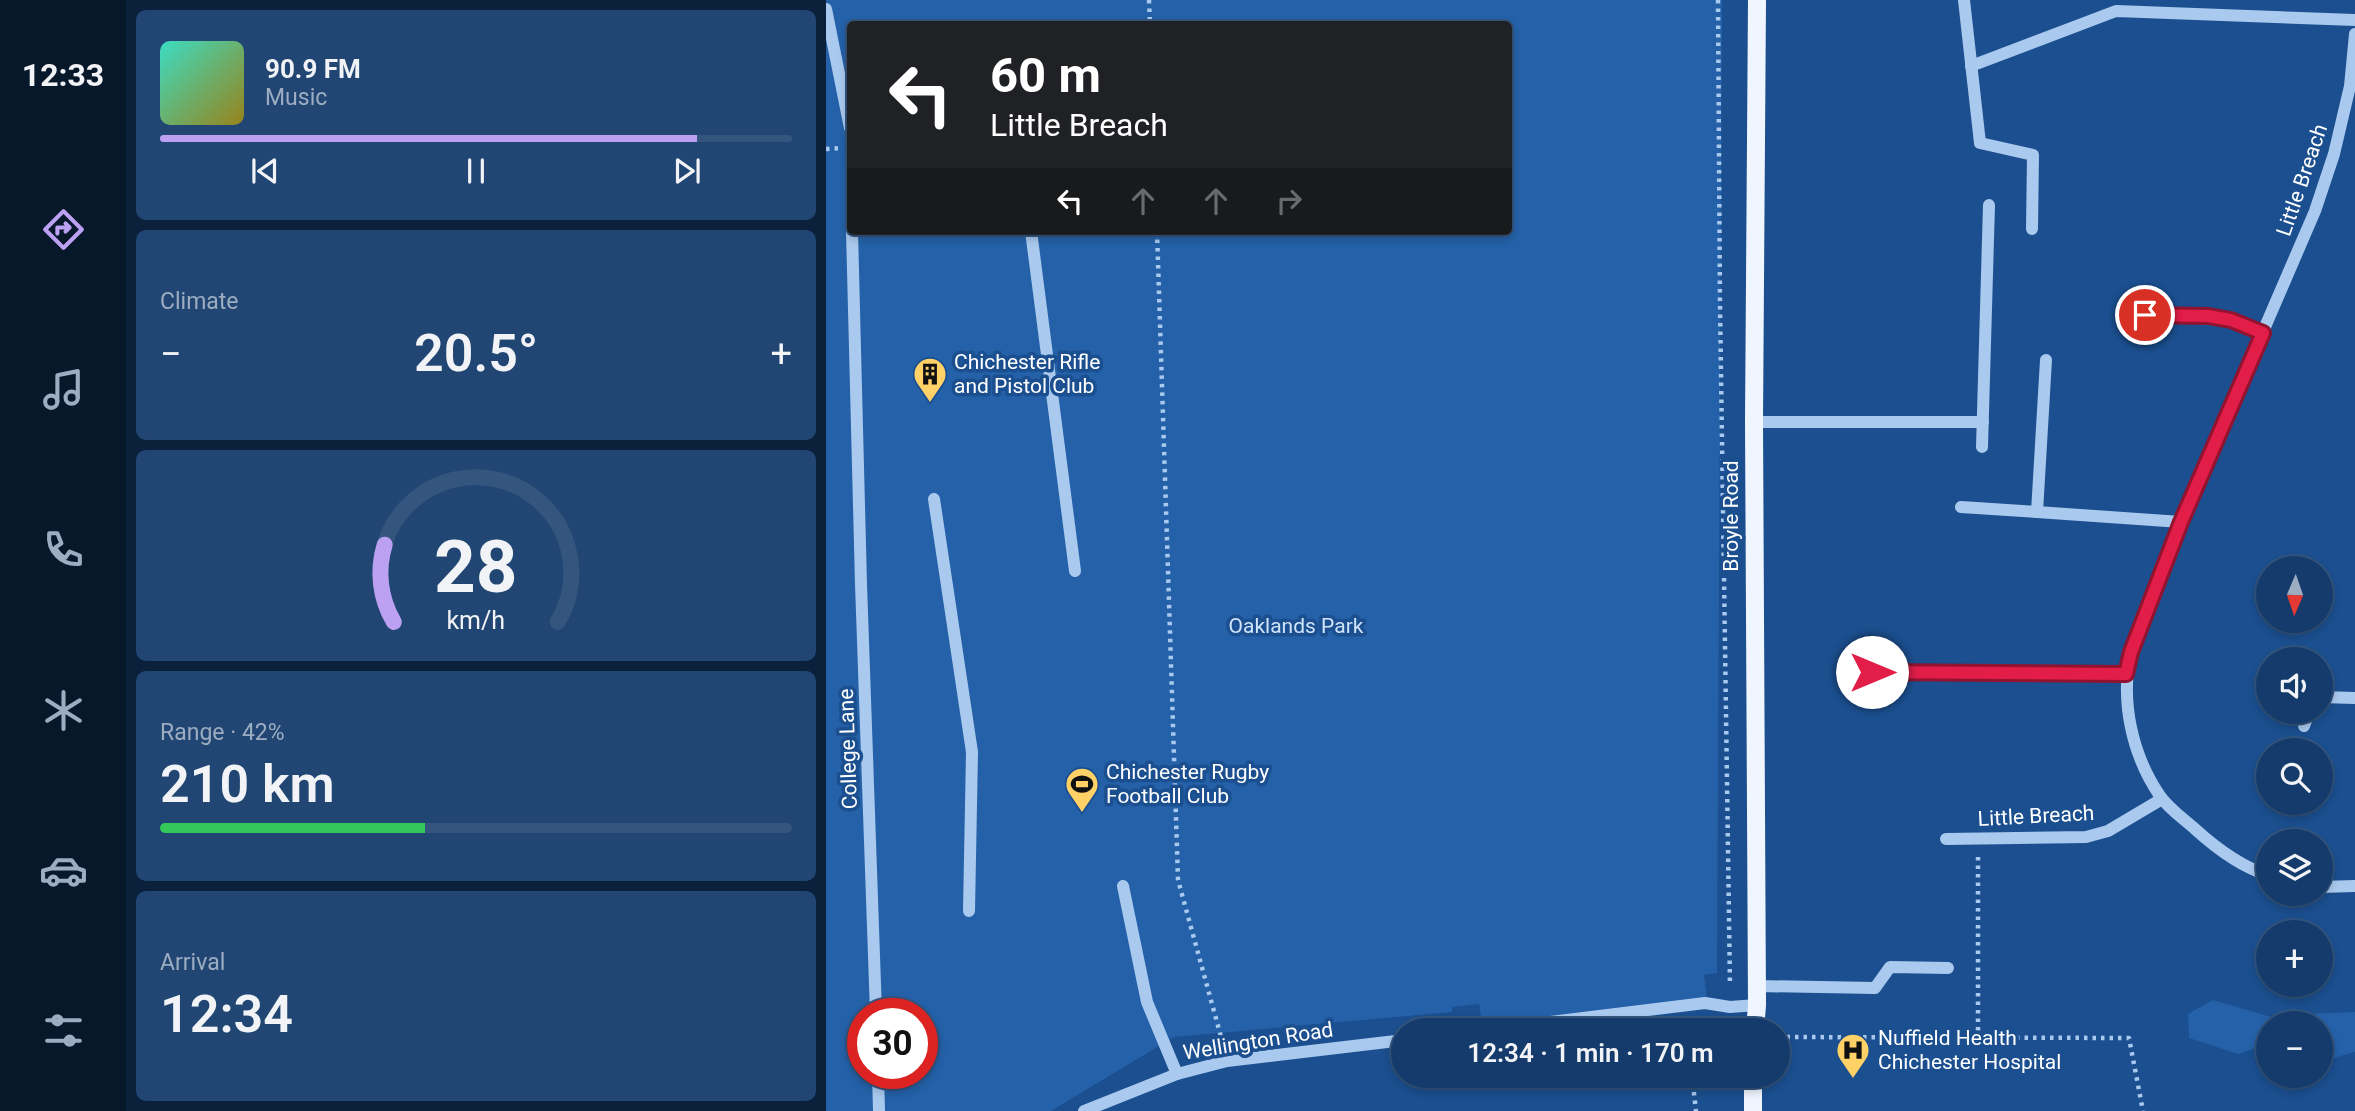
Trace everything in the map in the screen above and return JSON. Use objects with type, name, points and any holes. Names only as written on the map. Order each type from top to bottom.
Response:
[{"type":"main road","name":"Broyle Road","points":[[1756,1018],[1754,422],[1757,0]]},
{"type":"main road","points":[[1753,1088],[1753,1111]]},
{"type":"street","points":[[1964,0],[1980,143],[2033,155],[2032,229]]},
{"type":"street","points":[[826,9],[847,113]]},
{"type":"street","points":[[1971,66],[2116,11],[2355,20]]},
{"type":"street","name":"Little Breach","points":[[2256,870],[2214,847],[2162,799],[2135,743],[2127,711],[2126,674],[2131,652],[2181,522],[2315,211],[2334,154],[2350,86],[2355,34]]},
{"type":"street","points":[[1982,447],[1989,205]]},
{"type":"street","name":"College Lane","points":[[852,235],[860,570],[875,998]]},
{"type":"street","points":[[1032,235],[1075,571]]},
{"type":"street","points":[[2123,315],[2208,316],[2231,320],[2263,333]]},
{"type":"street","points":[[2037,512],[2046,360]]},
{"type":"street","points":[[1754,422],[1983,422]]},
{"type":"street","points":[[934,499],[972,752],[970,911]]},
{"type":"street","points":[[1961,507],[2181,522]]},
{"type":"street","points":[[1872,672],[2126,674]]},
{"type":"street","points":[[2333,697],[2355,698]]},
{"type":"street","name":"Little Breach","points":[[1946,839],[2085,837],[2108,831],[2162,799]]},
{"type":"street","points":[[1123,886],[1147,1002],[1177,1074]]},
{"type":"street","points":[[2333,887],[2355,886]]},
{"type":"street","points":[[1756,986],[1875,988],[1890,967],[1948,968]]},
{"type":"street","points":[[1583,1018],[1705,1003],[1730,1007],[1757,1005]]},
{"type":"street","name":"Wellington Road","points":[[1084,1111],[1177,1074],[1227,1061],[1391,1042]]},
{"type":"street","points":[[878,1089],[879,1111]]},
{"type":"path","points":[[1149,0],[1150,21]]},
{"type":"path","points":[[1718,0],[1730,1007]]},
{"type":"path","points":[[826,149],[847,148]]},
{"type":"path","points":[[1157,235],[1178,880],[1227,1061]]},
{"type":"path","points":[[1978,839],[1978,1038]]},
{"type":"path","points":[[1790,1037],[2129,1038],[2143,1111]]},
{"type":"path","points":[[1693,1088],[1696,1111]]},
{"type":"green space","name":"Oaklands Park","points":[[826,0],[1722,0],[1717,973],[1704,975],[1707,999],[1555,1018],[1481,1018],[1479,1004],[1452,1007],[1452,1012],[1174,1037],[1051,1111],[826,1111]]},
{"type":"green space","points":[[2213,1000],[2256,1013],[2256,1048],[2238,1054],[2189,1038],[2188,1014]]},
{"type":"green space","points":[[2355,1012],[2355,1052],[2333,1058],[2333,1013]]},
{"type":"place","name":"Chichester Rifle and Pistol Club","points":[[930,404]]},
{"type":"place","name":"Chichester Rugby Football Club","points":[[1082,814]]},
{"type":"place","name":"Nuffield Health Chichester Hospital","points":[[1853,1080]]},
{"type":"route","points":[[1872,672],[2126,674],[2131,652],[2181,522],[2263,333],[2231,320],[2208,316],[2145,315]]}]
